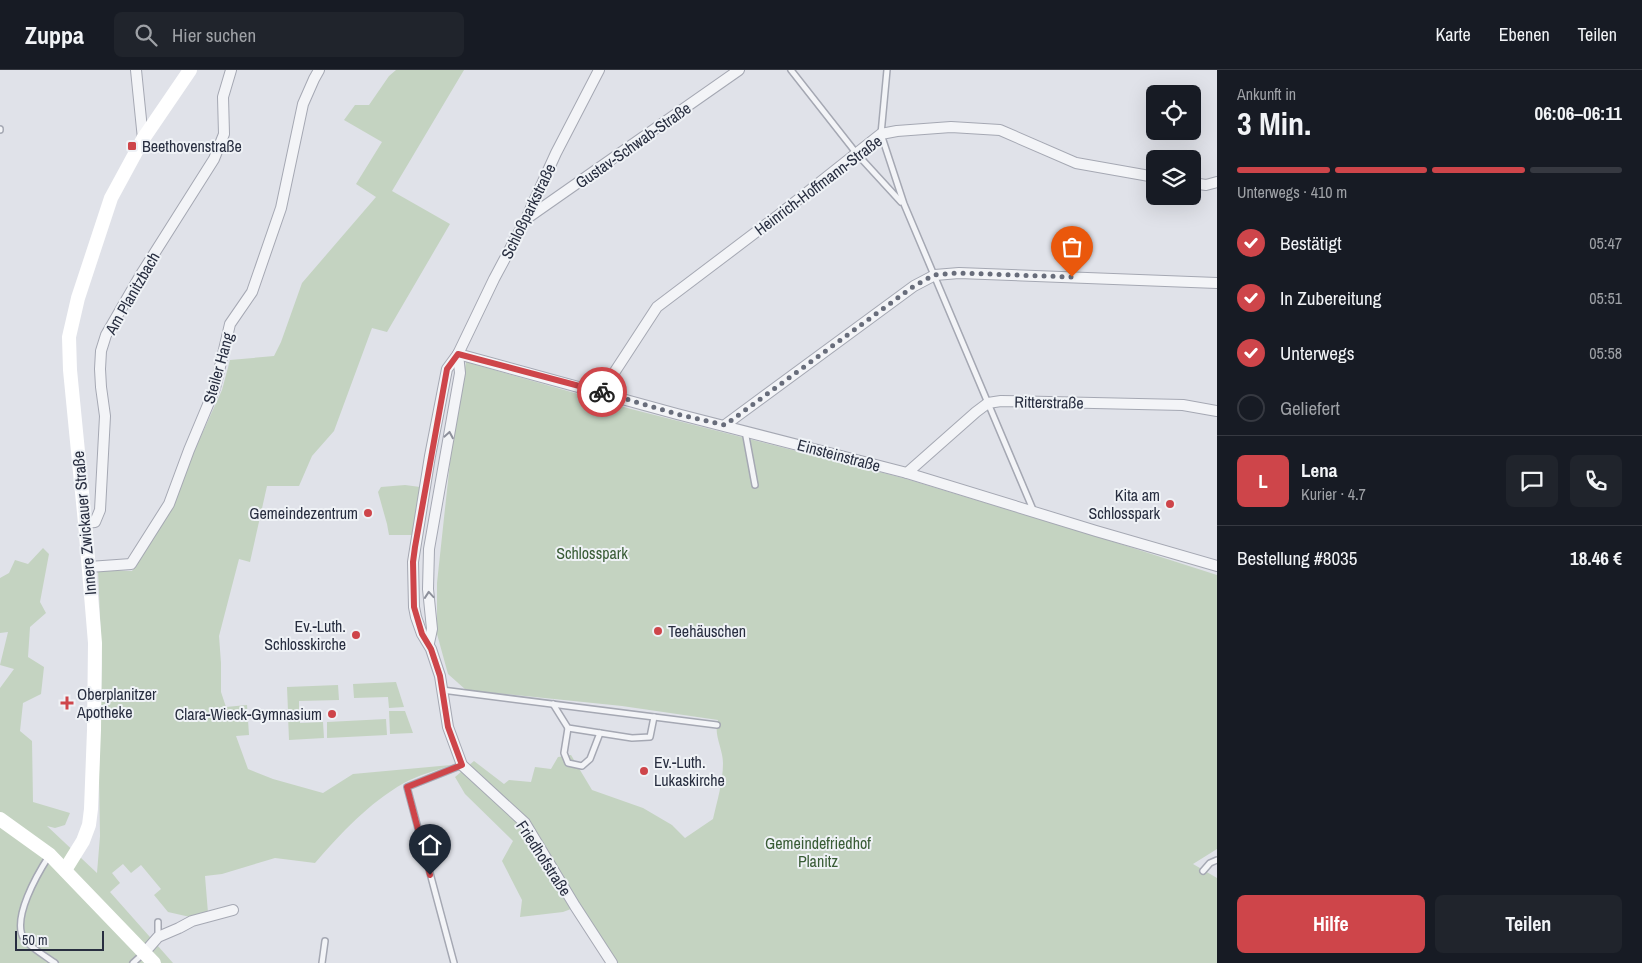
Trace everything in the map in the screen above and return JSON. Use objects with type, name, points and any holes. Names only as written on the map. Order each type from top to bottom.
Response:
[{"type":"main road","name":"Innere Zwickauer Straße","points":[[65,870],[83,842],[89,825],[94,730],[95,644],[70,370],[69,337],[78,298],[111,198],[143,139],[190,70]]},
{"type":"main road","points":[[0,819],[50,855],[93,902],[149,958]]},
{"type":"street","points":[[136,70],[143,139]]},
{"type":"street","name":"Am Planitzbach","points":[[85,523],[95,522],[100,510],[106,416],[100,369],[106,336],[140,276],[214,159],[224,134],[222,97],[231,70]]},
{"type":"street","name":"Steiler Hang","points":[[89,567],[131,564],[170,504],[189,450],[215,388],[230,324],[252,292],[273,236],[287,182],[303,104],[319,70]]},
{"type":"street","name":"Schloßparkstraße","points":[[429,644],[422,634],[414,607],[414,554],[447,369],[458,354],[526,220],[556,153],[599,70]]},
{"type":"street","name":"Gustav-Schwab-Straße","points":[[526,220],[739,70]]},
{"type":"street","name":"Heinrich-Hoffmann-Straße","points":[[606,394],[612,376],[657,308],[881,134],[898,130],[951,127],[1000,130],[1076,163],[1146,175]]},
{"type":"street","points":[[1201,184],[1217,182]]},
{"type":"street","points":[[725,425],[914,286],[934,275],[958,273],[1217,283]]},
{"type":"street","name":"Schloßparkstraße","points":[[429,644],[432,629],[428,590],[429,549],[460,373],[458,354]]},
{"type":"street","name":"Einsteinstraße","points":[[458,354],[677,414],[907,473],[1217,566]]},
{"type":"street","name":"Ritterstraße","points":[[988,403],[1001,401],[1183,405],[1217,411]]},
{"type":"street","points":[[907,473],[988,403]]},
{"type":"street","points":[[429,644],[444,675],[442,690],[448,727],[462,765]]},
{"type":"street","name":"Friedhofstraße","points":[[462,765],[525,823],[612,963]]},
{"type":"street","points":[[149,958],[158,937],[192,921],[233,910]]},
{"type":"lane","points":[[791,70],[857,154],[904,204]]},
{"type":"lane","points":[[887,70],[881,134],[904,204],[1034,512]]},
{"type":"lane","points":[[745,431],[755,485]]},
{"type":"lane","points":[[442,690],[717,725]]},
{"type":"lane","points":[[553,704],[568,728],[564,754],[568,763],[582,766],[590,759],[600,733]]},
{"type":"lane","points":[[568,728],[632,738],[650,737],[654,717]]},
{"type":"lane","points":[[454,963],[407,787],[462,765]]},
{"type":"lane","points":[[50,855],[27,895],[20,926],[24,939],[55,963]]},
{"type":"lane","points":[[1203,871],[1210,863],[1217,860]]},
{"type":"lane","points":[[158,922],[158,937]]},
{"type":"lane","points":[[322,963],[325,941]]},
{"type":"lane","points":[[133,963],[149,958]]},
{"type":"green space","points":[[396,70],[464,70],[392,191],[450,224],[387,332],[372,328],[334,431],[312,456],[299,486],[267,486],[250,562],[239,559],[219,636],[221,692],[226,707],[247,705],[249,735],[236,736],[248,769],[273,779],[323,793],[353,774],[451,765],[409,780],[391,791],[367,809],[315,863],[275,858],[222,874],[205,876],[208,913],[190,917],[168,912],[154,895],[161,889],[141,865],[131,873],[123,864],[112,873],[120,883],[110,892],[173,963],[0,963],[0,688],[14,669],[0,665],[8,632],[0,633],[0,578],[9,573],[15,560],[28,564],[43,548],[49,554],[40,602],[46,613],[30,627],[28,657],[44,667],[41,694],[23,703],[20,731],[32,741],[33,802],[70,813],[65,825],[55,828],[47,826],[97,873],[100,836],[99,774],[102,663],[98,570],[132,571],[169,506],[222,390],[230,360],[274,356],[281,342],[302,283],[376,197],[356,184],[382,142],[344,120],[355,105],[369,105],[389,76]]},
{"type":"green space","name":"Schlosspark","points":[[466,362],[631,409],[903,478],[1217,575],[1217,849],[1193,864],[1217,878],[1217,963],[617,963],[579,906],[563,912],[520,917],[522,900],[502,861],[513,841],[465,794],[455,777],[474,761],[504,784],[509,780],[531,782],[535,767],[551,769],[558,757],[571,755],[592,790],[643,808],[672,825],[685,838],[713,819],[720,791],[723,758],[717,736],[718,720],[622,706],[466,690],[448,674],[437,634],[437,583],[451,453]]},
{"type":"green space","points":[[405,485],[420,487],[414,535],[389,535],[378,492],[381,487]]},
{"type":"green space","points":[[396,682],[404,707],[389,708],[388,697],[354,698],[353,684]]},
{"type":"green space","points":[[338,685],[339,700],[299,701],[299,711],[288,711],[287,687]]},
{"type":"green space","points":[[389,711],[405,711],[413,733],[390,734]]},
{"type":"green space","points":[[288,716],[300,716],[300,723],[323,722],[324,738],[289,740]]},
{"type":"green space","points":[[386,719],[387,735],[327,738],[327,722]]},
{"type":"way so far","points":[[602,392],[677,414],[725,425],[914,286],[934,275],[958,273],[1072,277]]},
{"type":"place","name":"Beethovenstraße","points":[[132,146]]},
{"type":"place","name":"Kita am Schlosspark","points":[[1170,504]]},
{"type":"place","name":"Gemeindezentrum","points":[[368,513]]},
{"type":"place","name":"Teehäuschen","points":[[658,631]]},
{"type":"place","name":"Ev.-Luth. Schlosskirche","points":[[356,635]]},
{"type":"place","name":"Oberplanitzer Apotheke","points":[[67,703]]},
{"type":"place","name":"Clara-Wieck-Gymnasium","points":[[332,714]]},
{"type":"place","name":"Ev.-Luth. Lukaskirche","points":[[644,771]]},
{"type":"route","points":[[430,875],[407,787],[462,765],[448,727],[440,676],[429,644],[422,634],[414,607],[413,562],[415,547],[447,369],[458,354],[602,392]]},
{"type":"park label","name":"Gemeindefriedhof Planitz","points":[[818,852]]}]
